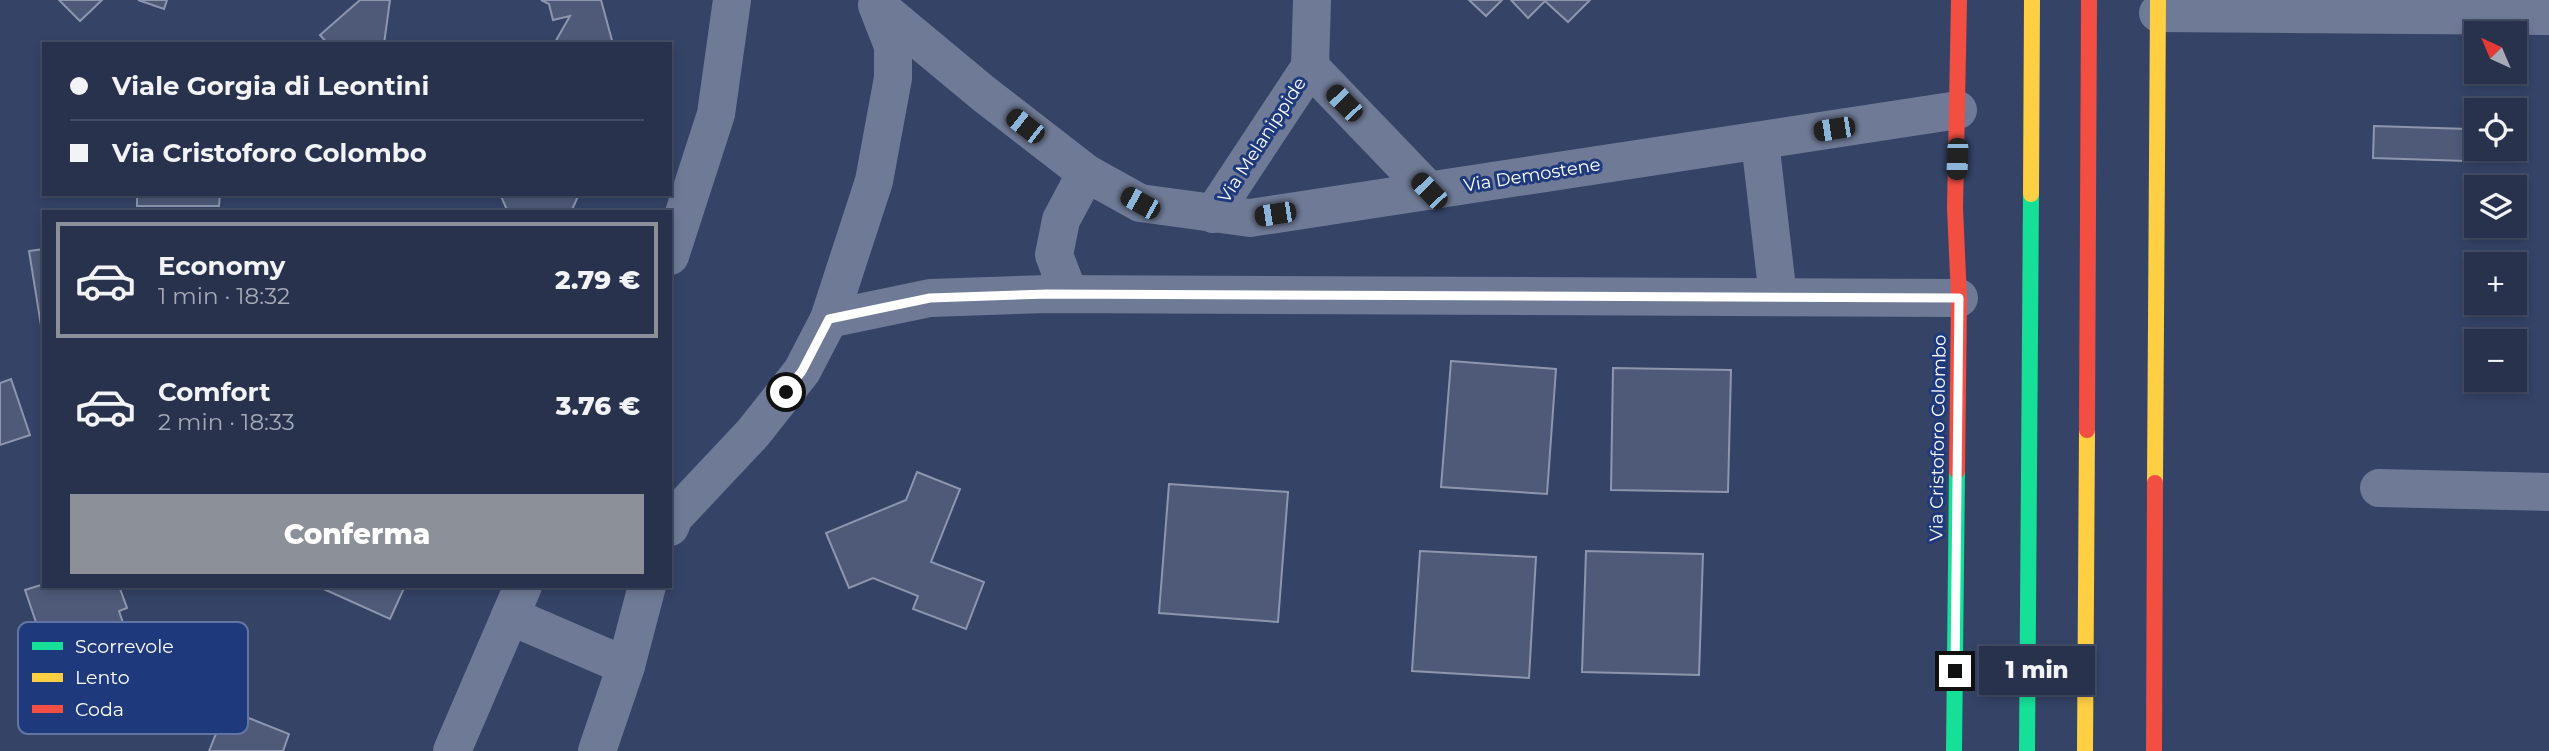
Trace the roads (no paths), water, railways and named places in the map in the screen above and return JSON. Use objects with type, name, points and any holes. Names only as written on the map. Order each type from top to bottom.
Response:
[{"type":"street","points":[[672,250],[716,114],[732,0]]},
{"type":"street","name":"Via Melanippide","points":[[1213,214],[1310,67],[1312,0]]},
{"type":"street","name":"Via Cristoforo Colombo","points":[[1954,751],[1959,298],[1955,208],[1959,0]]},
{"type":"street","points":[[2027,751],[2032,0]]},
{"type":"street","points":[[2085,751],[2089,0]]},
{"type":"street","points":[[672,522],[753,433],[802,371],[829,319],[874,181],[893,78],[893,46],[875,3]]},
{"type":"street","name":"Via Demostene","points":[[875,3],[984,94],[1086,173],[1140,203],[1250,218],[1958,110]]},
{"type":"street","points":[[2154,751],[2158,6],[2549,16]]},
{"type":"street","name":"Via Melanippide","points":[[1310,67],[1429,191]]},
{"type":"street","points":[[1760,141],[1778,297]]},
{"type":"street","points":[[1069,294],[1054,255],[1060,220],[1086,173]]},
{"type":"street","points":[[829,319],[930,298],[1069,294],[1959,298]]},
{"type":"street","points":[[2379,488],[2549,492]]},
{"type":"street","points":[[597,751],[626,666],[646,588]]},
{"type":"street","points":[[452,751],[517,601],[626,666]]}]
